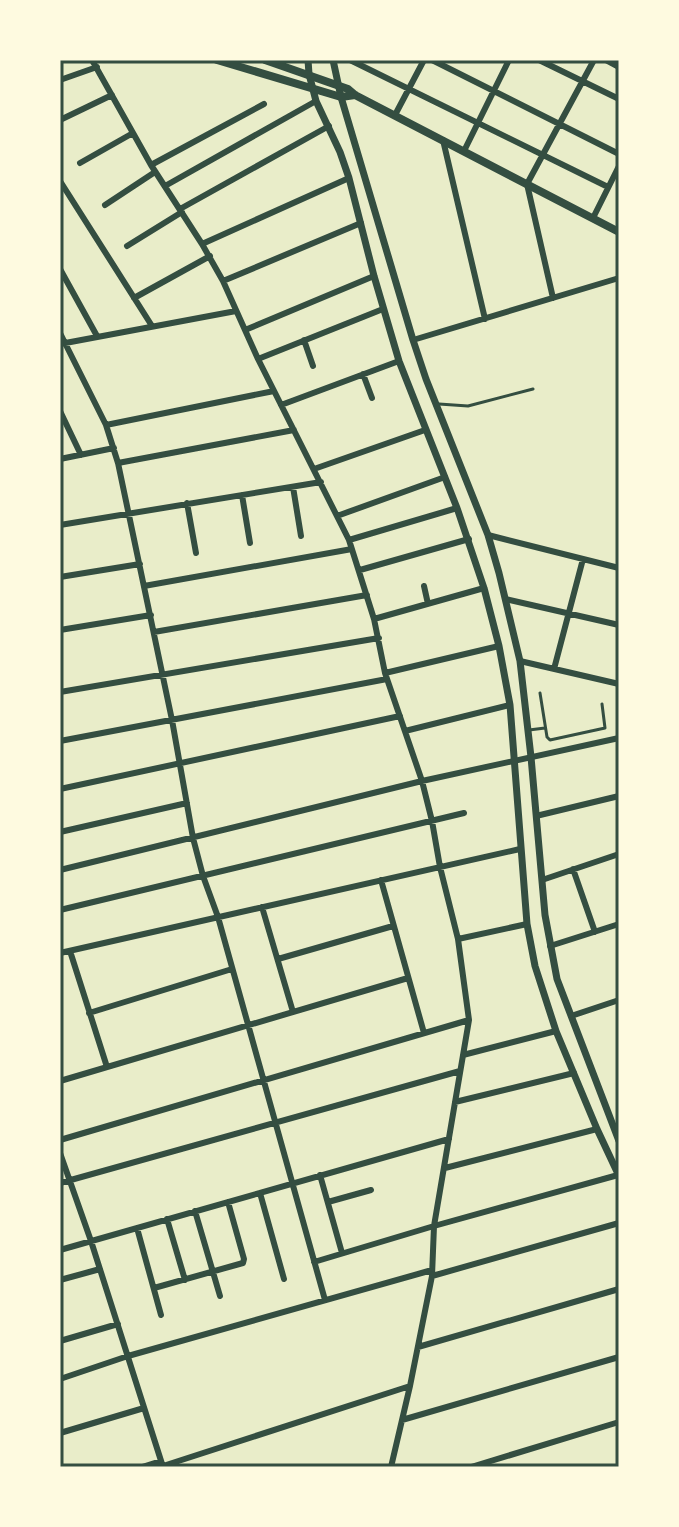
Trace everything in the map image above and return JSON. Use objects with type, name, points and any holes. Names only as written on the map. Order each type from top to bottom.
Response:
[{"type":"main road","points":[[217,60],[313,90],[341,97],[355,95]]},
{"type":"main road","points":[[265,60],[348,89],[619,232]]},
{"type":"street","points":[[92,60],[153,168],[210,256],[349,540],[374,619],[386,676],[422,781],[458,939],[469,1020],[434,1226],[432,1273],[391,1467]]},
{"type":"street","points":[[308,60],[316,101],[349,178],[399,361],[469,539],[484,588],[510,705],[527,924],[535,966],[556,1031],[618,1176],[314,1262]]},
{"type":"street","points":[[333,60],[341,97],[413,340],[488,535],[505,599],[520,661],[550,946],[557,979],[619,1141]]},
{"type":"street","points":[[350,60],[608,187]]},
{"type":"street","points":[[395,115],[424,60]]},
{"type":"street","points":[[432,60],[619,154]]},
{"type":"street","points":[[464,151],[509,60]]},
{"type":"street","points":[[539,60],[619,99]]},
{"type":"street","points":[[553,298],[527,184],[594,60]]},
{"type":"street","points":[[606,60],[619,67]]},
{"type":"street","points":[[60,80],[97,67]]},
{"type":"street","points":[[60,120],[112,95]]},
{"type":"street","points":[[165,186],[316,101]]},
{"type":"street","points":[[105,205],[153,168],[264,104]]},
{"type":"street","points":[[127,246],[181,211],[329,126]]},
{"type":"street","points":[[80,163],[133,133]]},
{"type":"street","points":[[443,140],[485,319]]},
{"type":"street","points":[[593,218],[619,166]]},
{"type":"street","points":[[202,244],[349,178]]},
{"type":"street","points":[[60,181],[152,326]]},
{"type":"street","points":[[223,281],[361,223]]},
{"type":"street","points":[[134,298],[210,256]]},
{"type":"street","points":[[60,269],[97,336]]},
{"type":"street","points":[[245,330],[374,276]]},
{"type":"street","points":[[413,340],[619,278]]},
{"type":"street","points":[[258,359],[383,309]]},
{"type":"street","points":[[63,344],[236,311]]},
{"type":"street","points":[[60,333],[106,425],[114,448],[151,615],[193,838],[325,1300]]},
{"type":"street","points":[[304,340],[313,366]]},
{"type":"street","points":[[281,405],[399,361]]},
{"type":"street","points":[[363,374],[372,398]]},
{"type":"street","points":[[106,425],[274,391]]},
{"type":"street","points":[[60,411],[81,455]]},
{"type":"street","points":[[118,463],[294,430]]},
{"type":"street","points":[[314,469],[425,430]]},
{"type":"street","points":[[60,459],[114,448]]},
{"type":"street","points":[[337,516],[445,477]]},
{"type":"street","points":[[60,525],[321,482]]},
{"type":"street","points":[[293,487],[301,536]]},
{"type":"street","points":[[242,495],[250,543]]},
{"type":"street","points":[[187,503],[196,553]]},
{"type":"street","points":[[349,540],[457,508]]},
{"type":"street","points":[[488,535],[619,568]]},
{"type":"street","points":[[360,570],[469,539]]},
{"type":"street","points":[[144,586],[352,549]]},
{"type":"street","points":[[554,669],[583,559]]},
{"type":"street","points":[[60,577],[140,564]]},
{"type":"street","points":[[424,586],[428,604]]},
{"type":"street","points":[[374,619],[484,588]]},
{"type":"street","points":[[154,632],[367,595]]},
{"type":"street","points":[[505,599],[619,625]]},
{"type":"street","points":[[60,630],[151,615]]},
{"type":"street","points":[[60,692],[379,638]]},
{"type":"street","points":[[60,741],[386,676],[499,646]]},
{"type":"street","points":[[520,661],[619,684]]},
{"type":"street","points":[[405,731],[510,705]]},
{"type":"street","points":[[60,789],[400,716]]},
{"type":"street","points":[[60,870],[422,781],[619,738]]},
{"type":"street","points":[[536,816],[619,796]]},
{"type":"street","points":[[60,832],[187,803]]},
{"type":"street","points":[[60,910],[464,813]]},
{"type":"street","points":[[60,953],[520,849]]},
{"type":"street","points":[[542,880],[619,854]]},
{"type":"street","points":[[573,869],[595,932]]},
{"type":"street","points":[[381,880],[424,1033]]},
{"type":"street","points":[[262,907],[293,1012]]},
{"type":"street","points":[[458,939],[527,924]]},
{"type":"street","points":[[550,946],[619,924]]},
{"type":"street","points":[[278,959],[393,926]]},
{"type":"street","points":[[70,951],[107,1067]]},
{"type":"street","points":[[89,1013],[232,969]]},
{"type":"street","points":[[60,1081],[408,978]]},
{"type":"street","points":[[571,1016],[619,1000]]},
{"type":"street","points":[[60,1140],[469,1020]]},
{"type":"street","points":[[463,1055],[556,1031]]},
{"type":"street","points":[[60,1183],[460,1071]]},
{"type":"street","points":[[455,1102],[574,1073]]},
{"type":"street","points":[[445,1168],[597,1129]]},
{"type":"street","points":[[60,1250],[449,1139]]},
{"type":"street","points":[[60,1153],[162,1465]]},
{"type":"street","points":[[320,1175],[342,1253]]},
{"type":"street","points":[[328,1202],[371,1190]]},
{"type":"street","points":[[260,1193],[284,1279]]},
{"type":"street","points":[[154,1288],[241,1264],[244,1259],[228,1202]]},
{"type":"street","points":[[195,1211],[220,1296]]},
{"type":"street","points":[[167,1219],[185,1280]]},
{"type":"street","points":[[60,1379],[128,1356],[325,1300],[619,1223]]},
{"type":"street","points":[[137,1228],[161,1315]]},
{"type":"street","points":[[60,1280],[100,1269]]},
{"type":"street","points":[[418,1347],[619,1289]]},
{"type":"street","points":[[60,1341],[118,1324]]},
{"type":"street","points":[[402,1420],[619,1357]]},
{"type":"street","points":[[142,1467],[162,1465],[410,1386]]},
{"type":"street","points":[[60,1433],[144,1408]]},
{"type":"street","points":[[471,1467],[619,1422]]},
{"type":"lane","points":[[436,404],[468,406],[533,389]]},
{"type":"lane","points":[[540,693],[545,728],[548,739],[552,741],[604,729],[602,704]]},
{"type":"lane","points":[[528,731],[545,728]]}]
